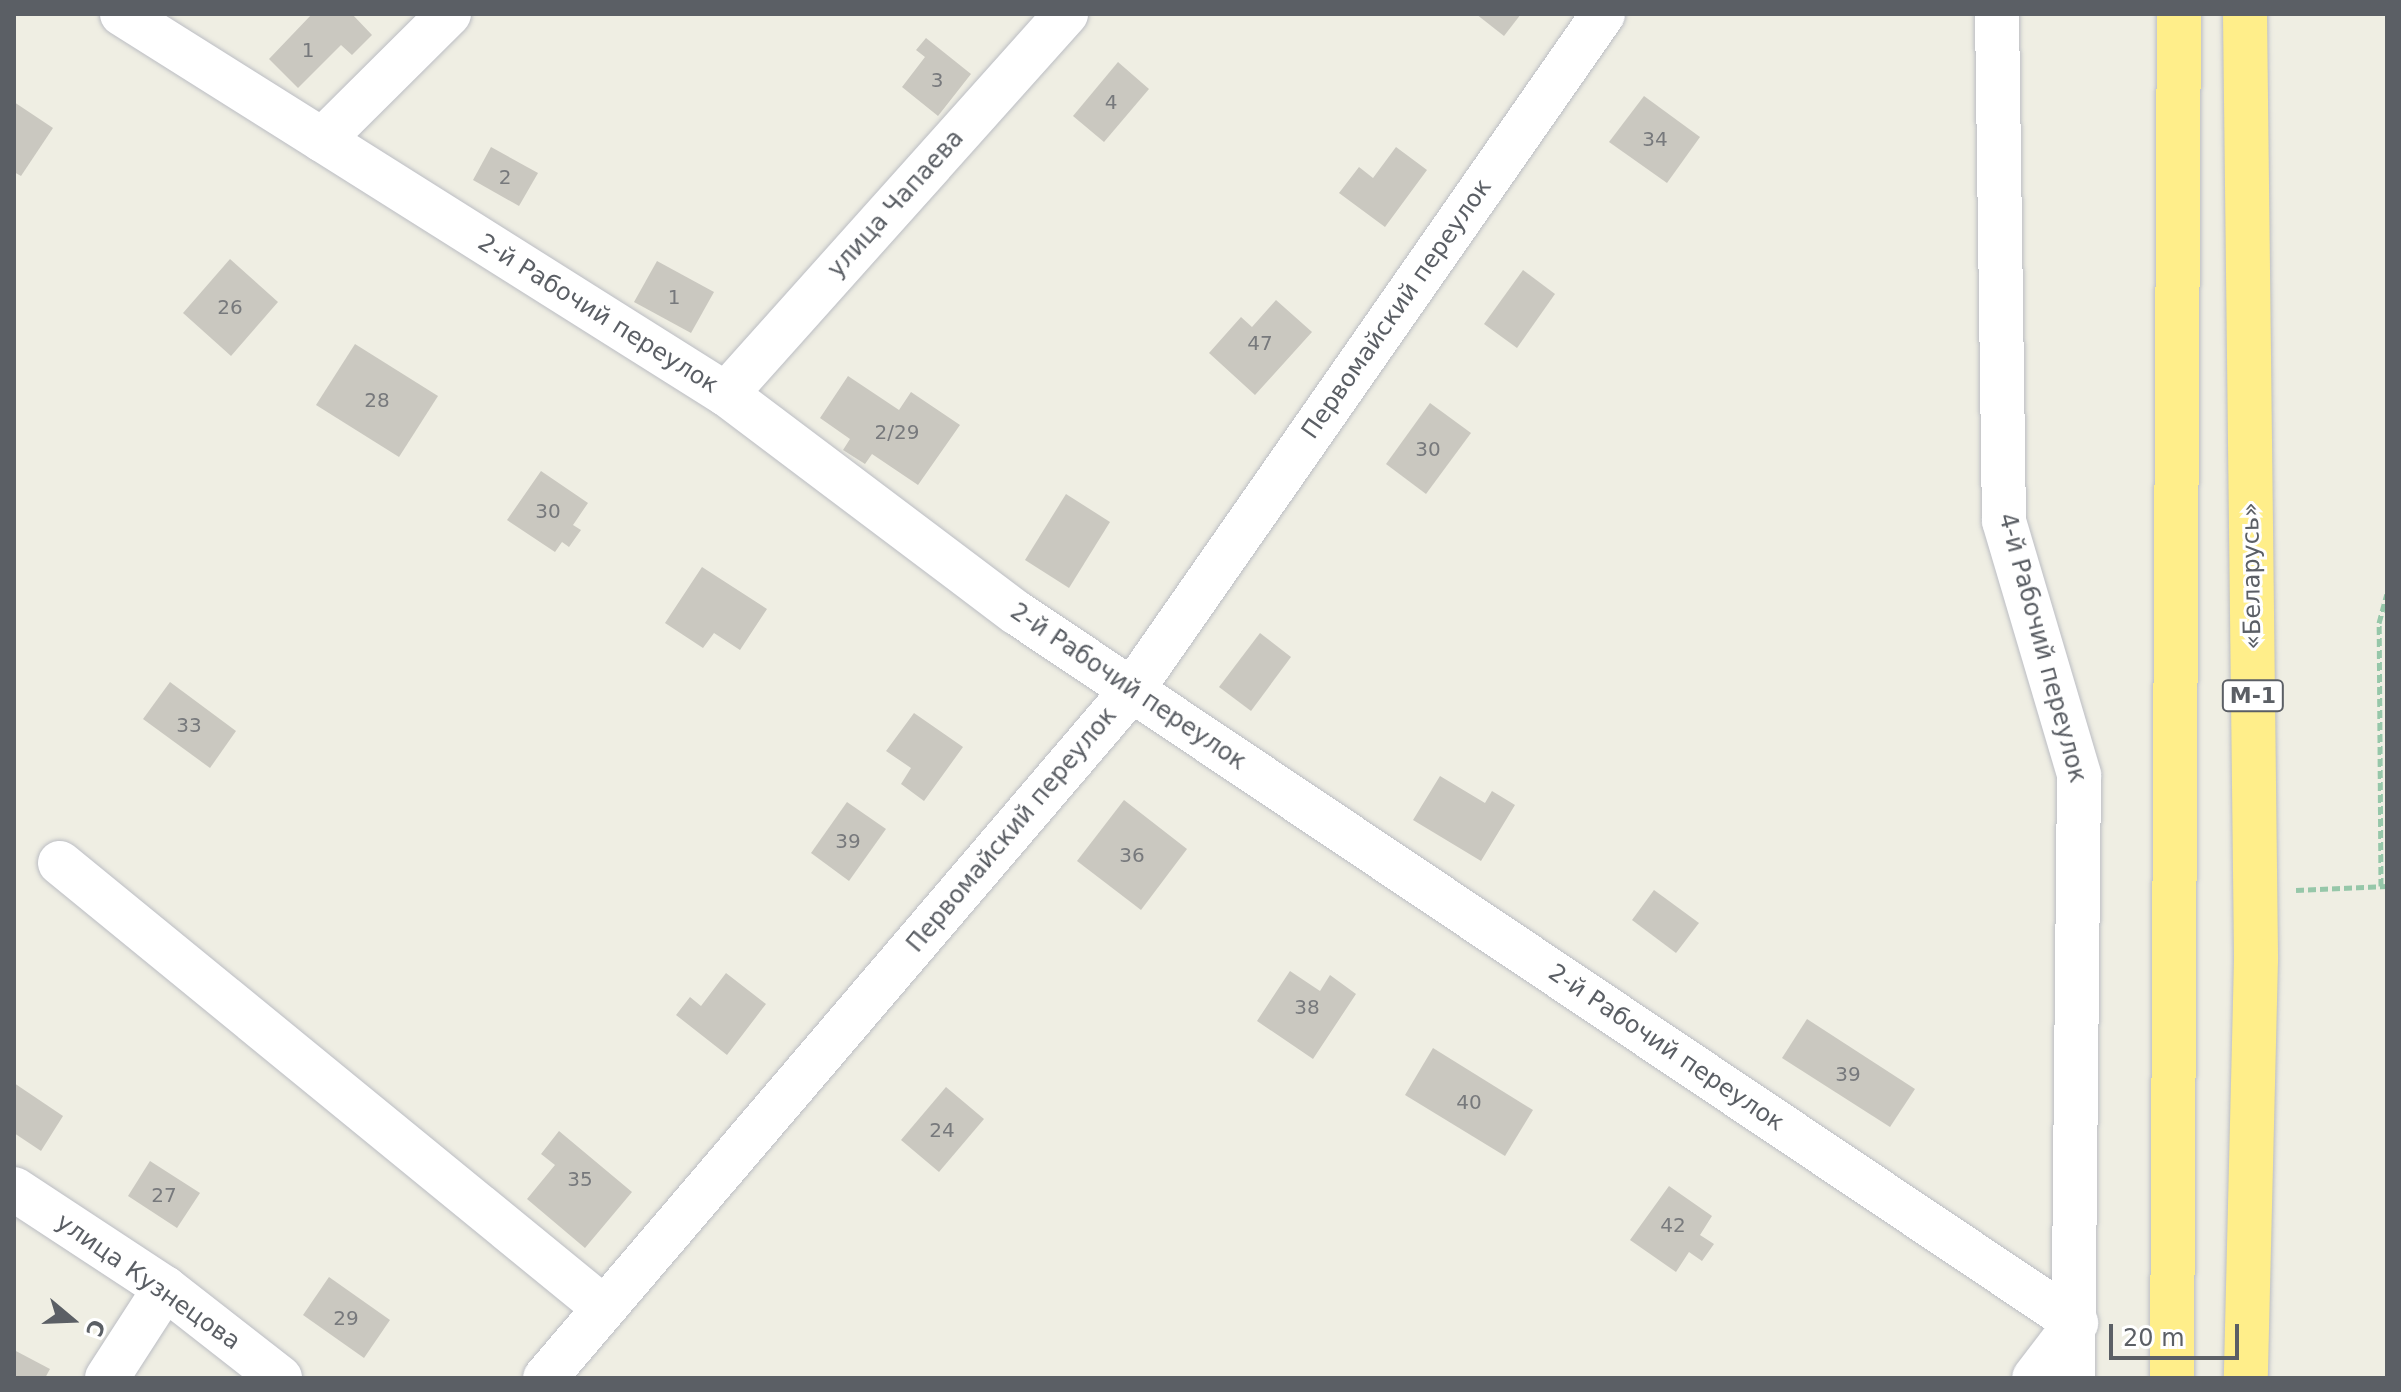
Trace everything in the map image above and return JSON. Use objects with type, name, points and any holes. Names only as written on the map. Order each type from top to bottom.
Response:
[{"type":"highway","points":[[2172,1378],[2179,14]]},
{"type":"highway","name":"«Беларусь»","points":[[2245,14],[2255,892],[2246,1378]]},
{"type":"street","name":"2-й Рабочий переулок","points":[[122,14],[726,394],[1017,613],[2076,1323]]},
{"type":"street","points":[[322,140],[449,14]]},
{"type":"street","name":"улица Чапаева","points":[[726,394],[1066,14]]},
{"type":"street","name":"Первомайский переулок","points":[[545,1378],[1132,690],[1603,14]]},
{"type":"street","name":"4-й Рабочий переулок","points":[[1997,14],[2004,521],[2079,775],[2076,1323],[2073,1378]]},
{"type":"street","points":[[60,863],[604,1308]]},
{"type":"street","name":"улица Кузнецова","points":[[14,1189],[165,1288],[280,1378]]},
{"type":"street","points":[[107,1378],[165,1288]]},
{"type":"street","points":[[2034,1378],[2076,1323]]},
{"type":"path","points":[[2255,892],[2384,886],[2379,623],[2387,594]]},
{"type":"building","points":[[312,14],[352,14],[372,35],[352,55],[341,45],[298,88],[269,59]]},
{"type":"building","points":[[1476,14],[1521,14],[1504,36]]},
{"type":"building","points":[[926,38],[971,74],[938,116],[902,87],[925,57],[916,50]]},
{"type":"building","points":[[1118,62],[1149,89],[1104,142],[1073,116]]},
{"type":"building","points":[[1644,96],[1700,137],[1667,183],[1609,142]]},
{"type":"building","points":[[14,102],[53,128],[21,176],[14,172]]},
{"type":"building","points":[[491,147],[538,173],[519,206],[473,180]]},
{"type":"building","points":[[1396,147],[1427,170],[1385,227],[1339,193],[1359,167],[1373,178]]},
{"type":"building","points":[[230,259],[278,302],[231,356],[183,313]]},
{"type":"building","points":[[657,261],[714,292],[691,333],[634,302]]},
{"type":"building","points":[[1523,270],[1555,294],[1517,348],[1484,324]]},
{"type":"building","points":[[1276,300],[1312,332],[1255,395],[1209,353],[1241,317],[1252,327]]},
{"type":"building","points":[[355,344],[438,396],[399,457],[316,405]]},
{"type":"building","points":[[848,376],[899,410],[911,392],[960,425],[918,485],[872,454],[865,464],[843,450],[850,439],[820,418]]},
{"type":"building","points":[[1430,403],[1471,433],[1426,494],[1386,464]]},
{"type":"building","points":[[541,471],[588,503],[573,525],[581,530],[569,547],[562,542],[555,552],[507,520]]},
{"type":"building","points":[[1066,494],[1110,522],[1069,588],[1025,560]]},
{"type":"building","points":[[702,567],[767,609],[740,650],[714,633],[703,648],[665,623]]},
{"type":"building","points":[[1260,633],[1291,657],[1251,711],[1219,687]]},
{"type":"building","points":[[170,682],[236,731],[210,768],[143,719]]},
{"type":"building","points":[[914,713],[963,747],[924,801],[901,784],[911,768],[886,751]]},
{"type":"building","points":[[1440,776],[1485,803],[1492,791],[1515,805],[1481,861],[1413,820]]},
{"type":"building","points":[[1124,800],[1187,849],[1141,910],[1077,861]]},
{"type":"building","points":[[847,802],[886,829],[849,881],[811,853]]},
{"type":"building","points":[[1654,890],[1699,923],[1676,953],[1632,920]]},
{"type":"building","points":[[1290,971],[1320,991],[1330,975],[1356,994],[1313,1059],[1257,1021]]},
{"type":"building","points":[[726,973],[766,1004],[727,1055],[676,1015],[690,997],[701,1006]]},
{"type":"building","points":[[1807,1019],[1915,1089],[1890,1127],[1782,1058]]},
{"type":"building","points":[[1433,1048],[1533,1110],[1505,1156],[1405,1095]]},
{"type":"building","points":[[14,1083],[63,1116],[41,1151],[14,1133]]},
{"type":"building","points":[[946,1087],[984,1119],[939,1172],[901,1140]]},
{"type":"building","points":[[559,1131],[632,1192],[585,1248],[527,1199],[555,1165],[541,1154]]},
{"type":"building","points":[[150,1161],[200,1193],[177,1228],[128,1196]]},
{"type":"building","points":[[1669,1186],[1712,1216],[1700,1235],[1714,1244],[1702,1261],[1689,1252],[1676,1272],[1630,1240]]},
{"type":"building","points":[[329,1277],[390,1320],[364,1358],[303,1315]]},
{"type":"building","points":[[14,1350],[50,1369],[45,1378],[14,1378]]}]
